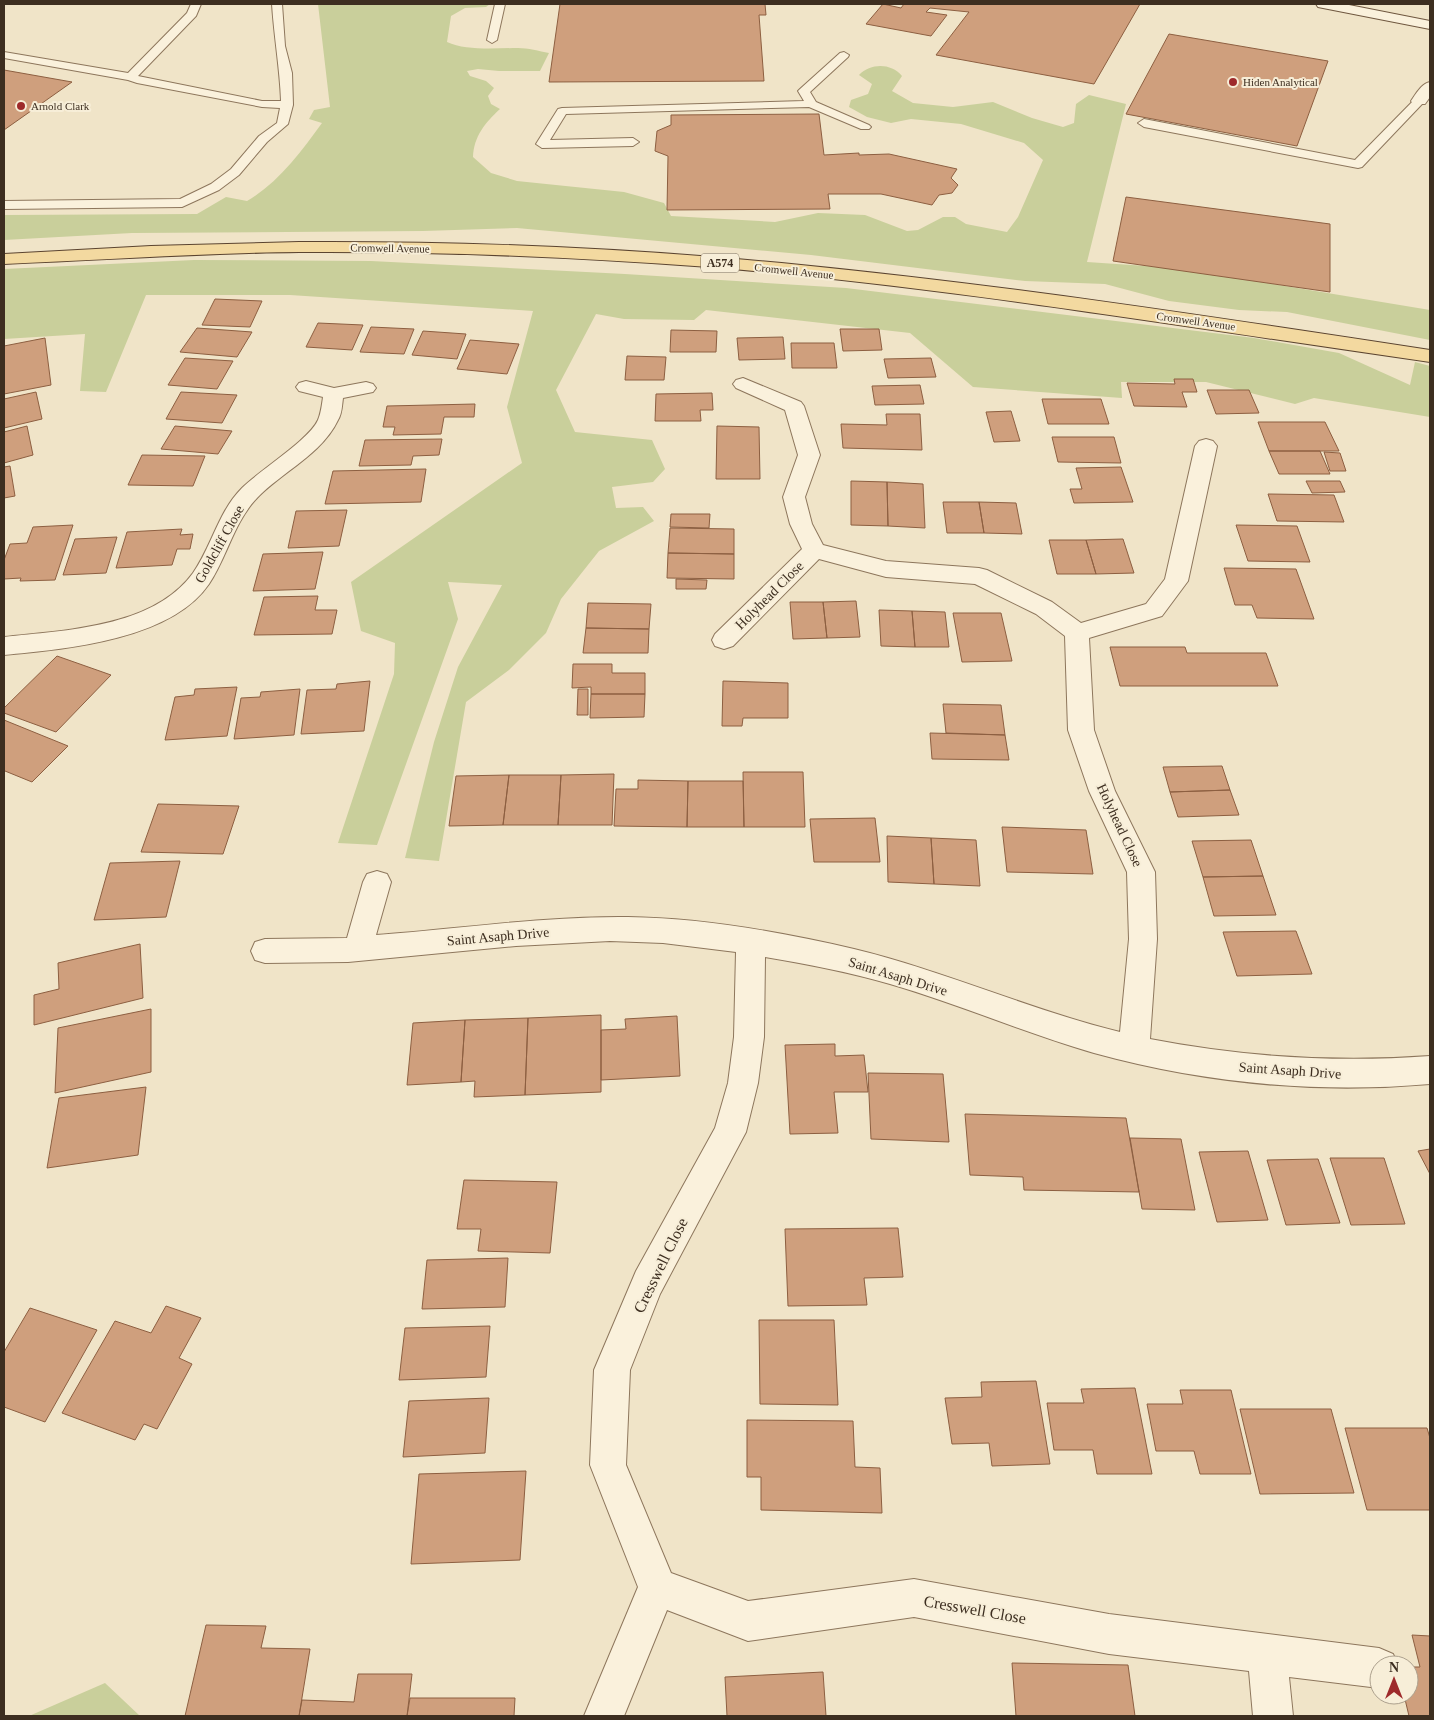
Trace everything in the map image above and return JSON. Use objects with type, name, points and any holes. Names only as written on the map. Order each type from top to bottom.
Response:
[{"type":"main road","name":"Cromwell Avenue","points":[[4,259],[126,252],[299,247],[478,250],[709,262],[945,286],[1430,356]]},
{"type":"street","points":[[1323,4],[1430,24]]},
{"type":"street","points":[[1420,102],[1430,86]]},
{"type":"street","name":"Holyhead Close","points":[[743,384],[794,406],[809,455],[794,497],[801,524],[814,550],[886,570],[979,576],[1044,608],[1077,632],[1081,730],[1102,791],[1142,872],[1143,939],[1134,1049]]},
{"type":"street","points":[[306,387],[334,394],[366,388]]},
{"type":"street","name":"Goldcliff Close","points":[[4,646],[111,630],[146,619],[174,606],[188,595],[200,581],[235,511],[247,496],[321,432],[329,419],[334,394]]},
{"type":"street","points":[[1077,632],[1154,610],[1176,581],[1206,446]]},
{"type":"street","name":"Holyhead Close","points":[[724,640],[814,550]]},
{"type":"street","points":[[358,949],[378,882]]},
{"type":"street","name":"Saint Asaph Drive","points":[[265,951],[358,949],[611,929],[658,931],[751,942],[868,965],[1051,1026],[1134,1049],[1219,1064],[1291,1073],[1352,1074],[1430,1070]]},
{"type":"street","name":"Cresswell Close","points":[[751,942],[749,1037],[743,1083],[730,1132],[648,1283],[612,1370],[608,1465],[657,1587],[748,1621],[914,1598],[1109,1634],[1369,1667]]},
{"type":"street","points":[[604,1716],[657,1587]]},
{"type":"street","points":[[1268,1654],[1273,1716]]},
{"type":"lane","points":[[131,77],[192,14],[196,4]]},
{"type":"lane","points":[[4,205],[182,203],[215,187],[234,172],[263,139],[282,124],[286,105],[286,73],[280,46],[277,4]]},
{"type":"lane","points":[[492,40],[500,4]]},
{"type":"lane","points":[[4,55],[131,77],[137,80],[262,104],[286,105]]},
{"type":"lane","points":[[811,104],[804,91],[844,56]]},
{"type":"lane","points":[[1144,123],[1358,164],[1420,102]]},
{"type":"lane","points":[[633,142],[542,144],[562,111],[811,104],[865,126]]},
{"type":"green space","points":[[318,4],[490,4],[486,7],[465,8],[451,16],[447,42],[472,48],[522,48],[549,53],[540,71],[478,69],[467,71],[470,76],[486,81],[494,88],[488,96],[491,104],[500,109],[481,130],[473,157],[491,173],[517,181],[624,192],[664,203],[671,216],[775,222],[818,213],[865,215],[907,231],[918,230],[943,217],[955,217],[966,224],[1007,232],[1018,217],[1043,160],[1024,143],[961,124],[911,119],[891,123],[867,117],[849,107],[851,100],[868,94],[872,84],[859,75],[869,68],[881,66],[897,72],[902,76],[892,91],[913,103],[953,107],[993,102],[1032,118],[1063,127],[1074,123],[1076,104],[1089,95],[1126,104],[1087,262],[1176,268],[1430,310],[1430,340],[1287,312],[1239,310],[1169,301],[1105,284],[1025,281],[811,255],[517,228],[423,231],[132,233],[4,240],[4,215],[197,214],[226,197],[247,201],[258,194],[279,176],[322,123],[309,119],[314,110],[330,107]]},
{"type":"green space","points":[[194,260],[371,261],[846,288],[1254,338],[1339,353],[1410,385],[1415,362],[1430,366],[1430,417],[1314,398],[1295,404],[1206,382],[1121,382],[1122,398],[973,387],[910,333],[706,310],[694,320],[624,319],[596,314],[556,390],[575,432],[652,440],[665,469],[653,482],[612,487],[616,508],[643,507],[654,521],[599,551],[561,599],[546,633],[509,670],[466,702],[439,861],[405,858],[434,742],[458,667],[502,585],[448,582],[458,619],[377,845],[338,843],[394,674],[395,643],[361,631],[351,582],[522,463],[507,407],[533,311],[290,295],[146,295],[106,392],[80,391],[85,334],[4,339],[4,269]]},
{"type":"green space","points":[[105,1683],[140,1716],[29,1716]]},
{"type":"building","points":[[560,4],[765,4],[766,15],[759,15],[764,81],[549,82]]},
{"type":"building","points":[[883,4],[901,8],[904,4],[1140,4],[1094,84],[936,55],[969,12],[930,8],[926,12],[947,15],[931,36],[866,24]]},
{"type":"building","points":[[1169,34],[1328,61],[1297,146],[1126,114]]},
{"type":"building","name":"Arnold Clark","points":[[4,70],[72,82],[4,130]]},
{"type":"building","points":[[819,114],[824,155],[889,154],[957,169],[951,178],[958,185],[952,193],[939,195],[932,205],[881,194],[828,194],[830,209],[667,210],[668,156],[655,151],[657,131],[671,125],[671,115]]},
{"type":"building","points":[[1126,197],[1330,224],[1330,292],[1113,261]]},
{"type":"building","points":[[215,299],[262,301],[250,327],[202,325]]},
{"type":"building","points":[[318,323],[363,325],[352,350],[306,347]]},
{"type":"building","points":[[371,327],[414,329],[404,354],[360,352]]},
{"type":"building","points":[[197,328],[252,332],[237,357],[180,352]]},
{"type":"building","points":[[840,329],[879,329],[882,350],[843,351]]},
{"type":"building","points":[[671,330],[717,331],[716,352],[670,352]]},
{"type":"building","points":[[423,331],[466,334],[457,359],[412,355]]},
{"type":"building","points":[[783,337],[785,359],[739,360],[737,338]]},
{"type":"building","points":[[45,338],[51,385],[4,394],[4,346]]},
{"type":"building","points":[[470,340],[519,344],[507,374],[457,369]]},
{"type":"building","points":[[791,343],[834,343],[837,368],[792,368]]},
{"type":"building","points":[[627,356],[666,357],[664,380],[625,380]]},
{"type":"building","points":[[185,358],[233,361],[217,389],[168,385]]},
{"type":"building","points":[[931,358],[936,377],[888,378],[884,359]]},
{"type":"building","points":[[1174,379],[1193,379],[1197,392],[1182,392],[1187,407],[1134,406],[1127,383],[1175,384]]},
{"type":"building","points":[[920,385],[924,404],[875,405],[872,386]]},
{"type":"building","points":[[1207,390],[1249,390],[1259,413],[1216,414]]},
{"type":"building","points":[[36,392],[42,419],[4,428],[4,399]]},
{"type":"building","points":[[181,392],[237,395],[222,423],[166,419]]},
{"type":"building","points":[[712,393],[713,410],[700,410],[701,421],[655,421],[656,394]]},
{"type":"building","points":[[1042,399],[1101,399],[1109,424],[1048,424]]},
{"type":"building","points":[[475,404],[474,417],[444,417],[441,434],[393,435],[395,427],[383,427],[387,406]]},
{"type":"building","points":[[1011,411],[1020,441],[994,442],[986,412]]},
{"type":"building","points":[[886,414],[920,414],[922,450],[843,448],[841,424],[887,425]]},
{"type":"building","points":[[1258,422],[1325,422],[1339,451],[1269,451]]},
{"type":"building","points":[[27,426],[33,455],[4,463],[4,432]]},
{"type":"building","points":[[175,426],[232,431],[218,454],[161,449]]},
{"type":"building","points":[[717,426],[759,427],[760,479],[716,479]]},
{"type":"building","points":[[1052,437],[1114,437],[1121,463],[1058,462]]},
{"type":"building","points":[[442,439],[439,455],[413,456],[411,465],[359,466],[365,440]]},
{"type":"building","points":[[1269,451],[1320,451],[1330,474],[1279,474]]},
{"type":"building","points":[[1324,452],[1340,453],[1346,471],[1330,471]]},
{"type":"building","points":[[142,455],[205,456],[193,486],[128,485]]},
{"type":"building","points":[[10,466],[15,496],[4,498],[4,467]]},
{"type":"building","points":[[1121,467],[1133,502],[1074,503],[1070,489],[1082,489],[1076,468]]},
{"type":"building","points":[[426,469],[421,502],[325,504],[333,471]]},
{"type":"building","points":[[851,481],[887,482],[888,526],[851,525]]},
{"type":"building","points":[[1306,481],[1340,481],[1345,492],[1312,493]]},
{"type":"building","points":[[887,482],[923,484],[925,528],[888,526]]},
{"type":"building","points":[[1268,494],[1334,495],[1344,522],[1277,521]]},
{"type":"building","points":[[943,502],[979,502],[984,533],[947,533]]},
{"type":"building","points":[[979,502],[1016,503],[1022,534],[984,533]]},
{"type":"building","points":[[347,510],[339,546],[288,548],[296,511]]},
{"type":"building","points":[[671,514],[710,514],[709,528],[670,527]]},
{"type":"building","points":[[73,525],[55,580],[20,581],[21,578],[4,579],[4,560],[10,544],[27,543],[33,527]]},
{"type":"building","points":[[1236,525],[1297,526],[1310,562],[1248,561]]},
{"type":"building","points":[[670,528],[734,529],[734,554],[668,553]]},
{"type":"building","points":[[182,529],[180,535],[193,534],[190,549],[177,549],[172,565],[116,568],[127,532]]},
{"type":"building","points":[[117,537],[106,573],[63,575],[75,539]]},
{"type":"building","points":[[1123,539],[1134,573],[1096,574],[1086,540]]},
{"type":"building","points":[[1049,540],[1086,540],[1096,574],[1057,574]]},
{"type":"building","points":[[323,552],[315,589],[253,591],[263,554]]},
{"type":"building","points":[[668,553],[734,554],[734,579],[667,578]]},
{"type":"building","points":[[1224,568],[1296,569],[1314,619],[1257,618],[1252,605],[1235,605]]},
{"type":"building","points":[[676,579],[707,580],[706,589],[676,589]]},
{"type":"building","points":[[318,596],[315,610],[337,610],[332,634],[254,635],[264,597]]},
{"type":"building","points":[[856,601],[860,637],[827,638],[823,602]]},
{"type":"building","points":[[790,602],[823,602],[827,638],[793,639]]},
{"type":"building","points":[[588,603],[651,604],[649,629],[586,628]]},
{"type":"building","points":[[879,610],[912,611],[915,647],[881,646]]},
{"type":"building","points":[[912,611],[945,612],[949,647],[915,647]]},
{"type":"building","points":[[953,613],[1001,613],[1012,661],[962,662]]},
{"type":"building","points":[[586,628],[649,629],[648,653],[583,653]]},
{"type":"building","points":[[1110,647],[1185,647],[1187,653],[1266,653],[1278,686],[1120,686]]},
{"type":"building","points":[[57,656],[111,675],[56,732],[4,713],[4,708]]},
{"type":"building","points":[[573,664],[612,664],[612,673],[645,673],[645,694],[591,694],[591,687],[572,688]]},
{"type":"building","points":[[370,681],[364,731],[301,734],[307,690],[336,689],[337,684]]},
{"type":"building","points":[[723,681],[788,683],[788,718],[743,718],[742,726],[722,726]]},
{"type":"building","points":[[237,687],[227,736],[165,740],[175,697],[194,695],[195,689]]},
{"type":"building","points":[[300,689],[294,735],[234,739],[241,698],[260,697],[261,692]]},
{"type":"building","points":[[578,689],[588,689],[588,715],[577,715]]},
{"type":"building","points":[[591,694],[645,694],[644,717],[590,718]]},
{"type":"building","points":[[943,704],[1001,705],[1005,735],[946,733]]},
{"type":"building","points":[[4,720],[68,746],[32,782],[4,772]]},
{"type":"building","points":[[930,733],[1005,735],[1009,760],[932,759]]},
{"type":"building","points":[[1222,766],[1230,790],[1170,792],[1163,767]]},
{"type":"building","points":[[743,772],[803,772],[805,827],[744,827]]},
{"type":"building","points":[[614,774],[612,825],[558,825],[561,775]]},
{"type":"building","points":[[509,775],[561,775],[558,825],[503,825]]},
{"type":"building","points":[[509,775],[503,825],[449,826],[456,776]]},
{"type":"building","points":[[638,780],[688,781],[687,827],[614,826],[616,789],[638,789]]},
{"type":"building","points":[[688,781],[743,781],[744,827],[687,827]]},
{"type":"building","points":[[1230,790],[1239,815],[1178,817],[1170,792]]},
{"type":"building","points":[[158,804],[239,806],[223,854],[141,852]]},
{"type":"building","points":[[875,818],[880,862],[814,862],[810,819]]},
{"type":"building","points":[[1002,827],[1086,830],[1093,874],[1007,872]]},
{"type":"building","points":[[887,836],[931,838],[934,884],[888,882]]},
{"type":"building","points":[[931,838],[976,840],[980,886],[934,884]]},
{"type":"building","points":[[1251,840],[1263,876],[1203,877],[1192,841]]},
{"type":"building","points":[[180,861],[166,917],[94,920],[110,863]]},
{"type":"building","points":[[1263,876],[1276,915],[1214,916],[1203,877]]},
{"type":"building","points":[[1296,931],[1312,974],[1237,976],[1223,932]]},
{"type":"building","points":[[140,944],[143,998],[34,1025],[34,995],[59,989],[58,963]]},
{"type":"building","points":[[151,1009],[151,1072],[55,1093],[58,1028]]},
{"type":"building","points":[[601,1015],[601,1092],[525,1095],[528,1018]]},
{"type":"building","points":[[677,1016],[680,1076],[601,1080],[601,1030],[626,1029],[625,1019]]},
{"type":"building","points":[[528,1018],[525,1095],[474,1097],[475,1081],[461,1082],[465,1020]]},
{"type":"building","points":[[465,1020],[461,1082],[407,1085],[413,1023]]},
{"type":"building","points":[[835,1044],[835,1056],[864,1055],[868,1092],[834,1092],[838,1133],[790,1134],[785,1045]]},
{"type":"building","points":[[868,1073],[943,1074],[949,1142],[871,1139]]},
{"type":"building","points":[[146,1087],[138,1155],[47,1168],[59,1098]]},
{"type":"building","points":[[965,1114],[1126,1118],[1139,1192],[1024,1190],[1023,1177],[970,1175]]},
{"type":"building","points":[[1130,1138],[1181,1139],[1195,1210],[1142,1209]]},
{"type":"building","points":[[1430,1149],[1430,1174],[1418,1151]]},
{"type":"building","points":[[1248,1151],[1268,1220],[1217,1222],[1199,1152]]},
{"type":"building","points":[[1330,1158],[1384,1158],[1405,1224],[1351,1225]]},
{"type":"building","points":[[1318,1159],[1340,1223],[1286,1225],[1267,1160]]},
{"type":"building","points":[[464,1180],[557,1182],[550,1253],[478,1251],[481,1229],[457,1229]]},
{"type":"building","points":[[898,1228],[903,1277],[864,1278],[867,1305],[788,1306],[785,1229]]},
{"type":"building","points":[[508,1258],[505,1307],[422,1309],[427,1260]]},
{"type":"building","points":[[166,1306],[201,1318],[179,1358],[192,1364],[157,1429],[144,1424],[135,1440],[62,1413],[115,1321],[151,1333]]},
{"type":"building","points":[[30,1308],[97,1330],[45,1422],[4,1407],[4,1352]]},
{"type":"building","points":[[759,1320],[834,1320],[838,1405],[760,1404]]},
{"type":"building","points":[[490,1326],[486,1377],[399,1380],[405,1328]]},
{"type":"building","points":[[1036,1381],[1050,1464],[992,1466],[989,1443],[952,1444],[945,1398],[982,1397],[981,1382]]},
{"type":"building","points":[[1135,1388],[1152,1474],[1097,1474],[1093,1450],[1054,1450],[1047,1403],[1084,1403],[1081,1389]]},
{"type":"building","points":[[1180,1390],[1231,1390],[1251,1474],[1200,1474],[1194,1451],[1156,1451],[1147,1404],[1183,1404]]},
{"type":"building","points":[[489,1398],[485,1453],[403,1457],[409,1401]]},
{"type":"building","points":[[1240,1409],[1331,1409],[1354,1493],[1260,1494]]},
{"type":"building","points":[[747,1420],[853,1421],[855,1467],[880,1468],[882,1513],[761,1510],[761,1477],[747,1477]]},
{"type":"building","points":[[1345,1428],[1427,1428],[1430,1438],[1430,1510],[1367,1510]]},
{"type":"building","points":[[526,1471],[520,1560],[411,1564],[419,1474]]},
{"type":"building","points":[[206,1625],[266,1626],[261,1648],[310,1649],[299,1716],[185,1716]]},
{"type":"building","points":[[1412,1635],[1430,1636],[1430,1716],[1409,1716],[1406,1705],[1419,1705],[1420,1667],[1419,1655],[1417,1655]]},
{"type":"building","points":[[1012,1663],[1128,1665],[1135,1716],[1016,1716]]},
{"type":"building","points":[[823,1672],[826,1716],[727,1716],[725,1677]]},
{"type":"building","points":[[358,1674],[412,1674],[407,1716],[299,1716],[302,1700],[354,1702]]},
{"type":"building","points":[[410,1698],[515,1698],[514,1716],[407,1716]]},
{"type":"place","name":"Hiden Analytical","points":[[1233,82]]},
{"type":"place","name":"Arnold Clark","points":[[21,106]]}]
